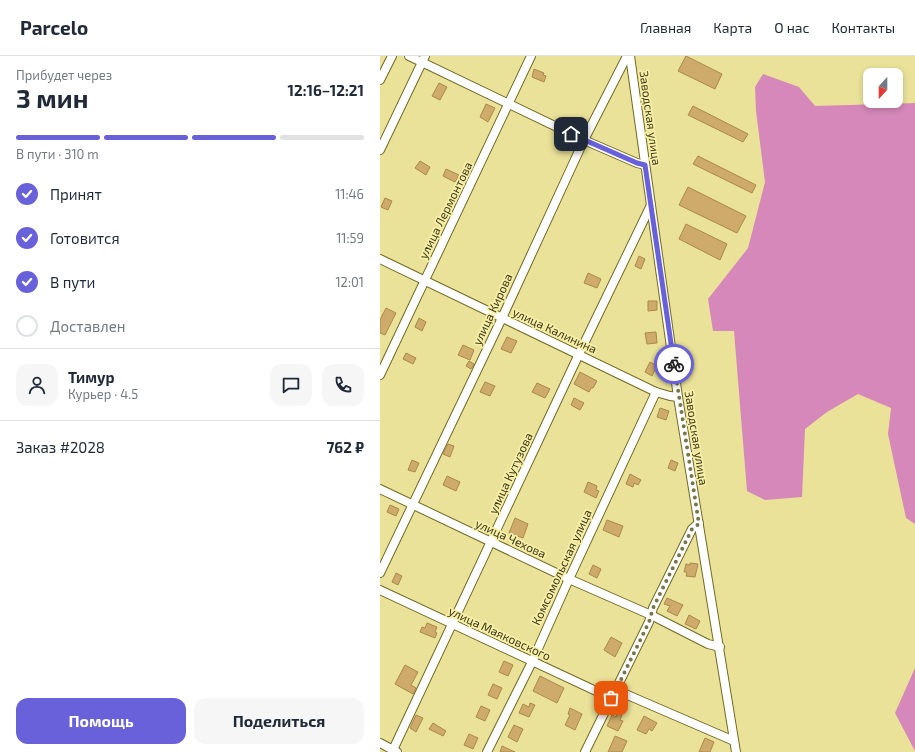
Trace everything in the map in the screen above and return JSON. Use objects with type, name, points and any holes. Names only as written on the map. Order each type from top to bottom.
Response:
[{"type":"street","points":[[380,80],[392,56]]},
{"type":"street","points":[[409,56],[424,59],[508,105],[584,140],[645,165]]},
{"type":"street","name":"улица Лермонтова","points":[[380,375],[531,56]]},
{"type":"street","name":"улица Кирова","points":[[380,573],[502,318],[584,140],[626,56]]},
{"type":"street","name":"Заводская улица","points":[[630,56],[678,397],[736,752]]},
{"type":"street","points":[[380,150],[424,59]]},
{"type":"street","name":"улица Кутузова","points":[[394,751],[579,354],[651,205]]},
{"type":"street","name":"улица Калинина","points":[[380,259],[656,392],[678,397]]},
{"type":"street","name":"Комсомольская улица","points":[[487,752],[532,662],[656,392]]},
{"type":"street","name":"улица Чехова","points":[[380,489],[708,644],[720,647]]},
{"type":"street","points":[[588,751],[611,698],[649,622],[653,608],[692,529],[699,524]]},
{"type":"street","name":"улица Маяковского","points":[[380,590],[611,698]]},
{"type":"street","points":[[616,690],[734,741]]},
{"type":"street","points":[[380,744],[394,751]]},
{"type":"shaded area","points":[[763,74],[799,87],[815,106],[863,105],[863,108],[903,108],[903,103],[915,103],[915,524],[906,518],[888,434],[891,408],[858,394],[827,412],[805,429],[802,497],[765,500],[747,491],[734,331],[713,331],[708,299],[748,248],[765,182],[756,111],[755,87]]},
{"type":"shaded area","points":[[915,668],[915,751],[895,713]]},
{"type":"building","points":[[686,56],[722,74],[715,89],[678,71]]},
{"type":"building","points":[[534,69],[544,73],[543,75],[546,76],[544,82],[532,77]]},
{"type":"building","points":[[439,83],[447,87],[440,100],[432,96]]},
{"type":"building","points":[[486,104],[495,108],[488,122],[480,117]]},
{"type":"building","points":[[693,106],[748,134],[743,142],[688,115]]},
{"type":"building","points":[[698,156],[756,185],[752,193],[693,164]]},
{"type":"building","points":[[420,161],[430,167],[426,175],[415,168]]},
{"type":"building","points":[[446,169],[459,175],[455,182],[443,176]]},
{"type":"building","points":[[688,187],[746,216],[737,233],[679,205]]},
{"type":"building","points":[[385,198],[392,201],[388,210],[381,207]]},
{"type":"building","points":[[686,224],[727,244],[720,260],[679,239]]},
{"type":"building","points":[[639,256],[645,259],[641,269],[635,266]]},
{"type":"building","points":[[588,273],[601,279],[597,288],[584,283]]},
{"type":"building","points":[[648,301],[657,301],[657,310],[648,311]]},
{"type":"building","points":[[386,308],[396,313],[385,335],[380,333],[380,320]]},
{"type":"building","points":[[419,318],[426,322],[422,331],[415,327]]},
{"type":"building","points":[[656,332],[657,343],[647,344],[645,333]]},
{"type":"building","points":[[507,337],[517,341],[511,353],[501,349]]},
{"type":"building","points":[[463,345],[474,350],[470,360],[458,355]]},
{"type":"building","points":[[406,353],[416,358],[413,364],[403,359]]},
{"type":"building","points":[[469,361],[474,364],[471,369],[466,366]]},
{"type":"building","points":[[650,362],[657,366],[652,376],[645,372]]},
{"type":"building","points":[[580,372],[597,381],[589,392],[574,384]]},
{"type":"building","points":[[485,382],[495,386],[490,396],[480,392]]},
{"type":"building","points":[[537,383],[550,389],[545,398],[532,392]]},
{"type":"building","points":[[574,398],[584,403],[580,410],[571,405]]},
{"type":"building","points":[[660,408],[669,411],[666,420],[657,417]]},
{"type":"building","points":[[448,444],[454,446],[450,457],[443,454]]},
{"type":"building","points":[[412,460],[419,463],[415,472],[408,470]]},
{"type":"building","points":[[671,460],[678,463],[675,471],[668,468]]},
{"type":"building","points":[[630,474],[641,480],[638,485],[634,483],[633,487],[626,484]]},
{"type":"building","points":[[447,476],[460,482],[456,491],[443,485]]},
{"type":"building","points":[[588,482],[597,486],[596,490],[599,491],[596,498],[584,492]]},
{"type":"building","points":[[390,505],[399,509],[396,516],[387,512]]},
{"type":"building","points":[[515,518],[528,524],[523,538],[509,533]]},
{"type":"building","points":[[607,520],[623,526],[619,537],[603,530]]},
{"type":"building","points":[[690,563],[698,564],[695,577],[686,576],[687,572],[684,572],[686,564],[690,565]]},
{"type":"building","points":[[593,565],[601,569],[597,578],[589,574]]},
{"type":"building","points":[[396,573],[402,576],[398,585],[392,582]]},
{"type":"building","points":[[667,598],[683,605],[677,616],[667,611],[670,606],[664,604]]},
{"type":"building","points":[[689,615],[700,621],[696,629],[685,624]]},
{"type":"building","points":[[427,623],[437,627],[435,638],[420,632],[422,627],[425,628]]},
{"type":"building","points":[[611,637],[622,643],[615,657],[604,650]]},
{"type":"building","points":[[504,661],[513,665],[508,676],[499,672]]},
{"type":"building","points":[[405,665],[418,672],[411,685],[416,688],[413,694],[395,684]]},
{"type":"building","points":[[540,676],[564,688],[557,703],[533,691]]},
{"type":"building","points":[[493,684],[502,688],[497,699],[488,695]]},
{"type":"building","points":[[530,703],[535,705],[529,717],[519,713],[523,704],[529,707]]},
{"type":"building","points":[[481,706],[490,710],[485,721],[476,717]]},
{"type":"building","points":[[570,708],[582,714],[575,730],[565,725],[570,715],[568,714]]},
{"type":"building","points":[[617,713],[622,715],[620,720],[623,721],[618,731],[607,726],[612,715],[616,717]]},
{"type":"building","points":[[416,715],[423,718],[416,732],[410,728]]},
{"type":"building","points":[[644,716],[657,723],[652,731],[649,729],[646,734],[637,730]]},
{"type":"building","points":[[433,723],[446,731],[443,736],[429,729]]},
{"type":"building","points":[[514,725],[523,729],[517,742],[508,737]]},
{"type":"building","points":[[469,734],[478,738],[473,749],[464,745]]},
{"type":"building","points":[[615,736],[627,741],[622,752],[608,752]]},
{"type":"building","points":[[705,738],[714,742],[710,752],[699,752]]},
{"type":"building","points":[[502,746],[515,752],[500,752]]},
{"type":"way so far","points":[[611,698],[649,622],[653,608],[692,529],[699,524],[674,364]]},
{"type":"route","points":[[571,134],[637,163],[645,165],[674,364]]}]
